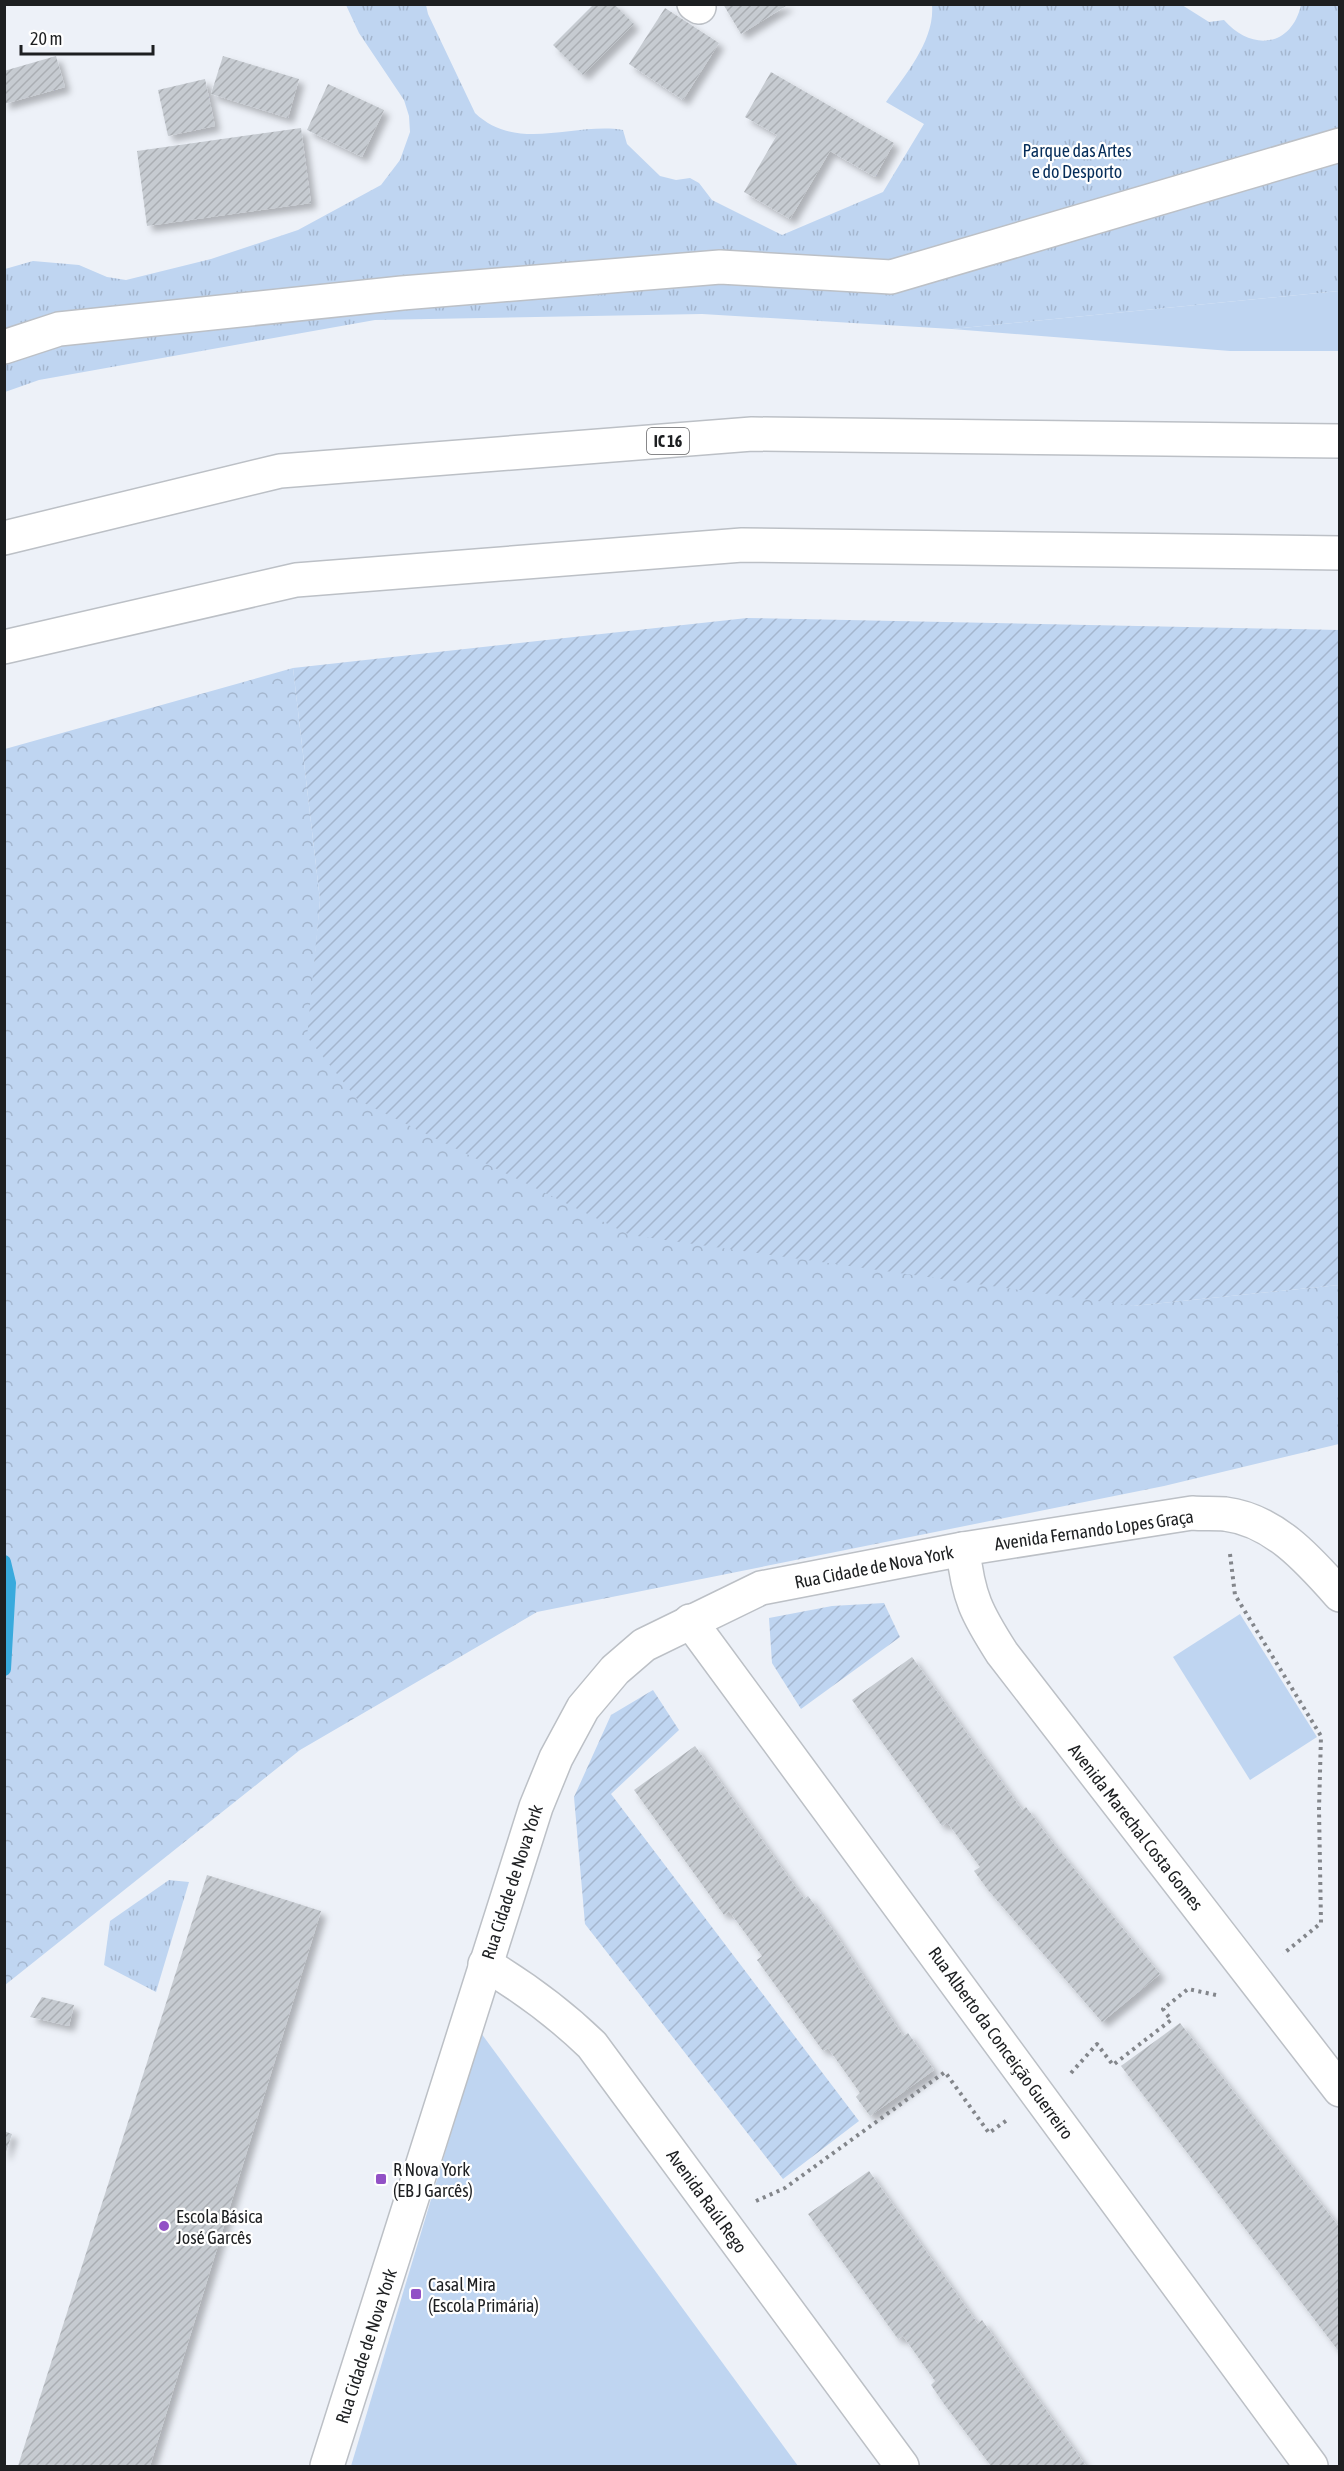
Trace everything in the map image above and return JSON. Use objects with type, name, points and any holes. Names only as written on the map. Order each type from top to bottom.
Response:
[{"type":"main road","points":[[4,347],[59,329],[402,293],[720,267],[891,277],[1340,145]]},
{"type":"main road","name":"IC 16","points":[[4,538],[280,471],[752,434],[1340,441]]},
{"type":"main road","points":[[4,647],[296,580],[742,545],[1340,553]]},
{"type":"main road","name":"Avenida Fernando Lopes Graça","points":[[963,1550],[1192,1513],[1226,1514],[1253,1522],[1281,1537],[1310,1560],[1340,1595]]},
{"type":"main road","name":"Rua Cidade de Nova York","points":[[327,2466],[536,1807],[556,1758],[583,1708],[615,1670],[644,1645],[761,1588],[963,1550]]},
{"type":"main road","name":"Avenida Marechal Costa Gomes","points":[[963,1550],[967,1584],[979,1618],[1002,1653],[1340,2090]]},
{"type":"main road","name":"Rua Alberto da Conceição Guerreiro","points":[[690,1621],[1311,2466]]},
{"type":"main road","name":"Avenida Raúl Rego","points":[[485,1964],[527,1989],[564,2018],[592,2045],[902,2466]]},
{"type":"path","points":[[785,2188],[945,2072],[989,2133],[1065,2079],[1097,2044],[1113,2065],[1171,2020],[1162,2008],[1188,1989],[1228,1998],[1321,1923],[1319,1809],[1321,1737],[1235,1595],[1226,1514]]},
{"type":"green space","name":"Parque das Artes e do Desporto","points":[[346,5],[426,5],[428,14],[475,113],[491,125],[527,134],[623,130],[627,144],[660,176],[676,180],[690,178],[699,183],[712,200],[782,235],[883,192],[924,124],[886,102],[924,44],[932,18],[932,5],[1182,5],[1209,22],[1224,20],[1246,37],[1269,40],[1289,30],[1301,5],[1339,5],[1339,291],[952,329],[702,314],[375,320],[39,380],[5,392],[5,269],[33,261],[79,265],[107,277],[126,280],[211,259],[298,230],[381,185],[400,160],[410,132],[409,116],[404,100],[359,33]]},
{"type":"green space","points":[[1339,291],[1339,351],[1230,351],[952,329]]},
{"type":"green space","points":[[747,618],[1339,630],[1339,1285],[1133,1306],[630,1235],[358,1100],[307,1037],[320,900],[293,668]]},
{"type":"green space","points":[[293,668],[320,900],[308,1038],[1133,1306],[1339,1285],[1339,1444],[1164,1486],[537,1612],[300,1750],[5,1985],[5,749]]},
{"type":"green space","points":[[884,1603],[900,1637],[801,1709],[772,1663],[769,1618],[832,1606]]},
{"type":"green space","points":[[1240,1614],[1317,1737],[1250,1780],[1173,1657]]},
{"type":"green space","points":[[653,1690],[679,1730],[611,1794],[859,2121],[783,2179],[585,1924],[574,1797],[611,1715]]},
{"type":"green space","points":[[169,1880],[189,1882],[156,1992],[104,1965],[110,1921]]},
{"type":"green space","points":[[481,2033],[798,2466],[351,2466]]},
{"type":"building","points":[[594,4],[614,4],[634,24],[583,75],[553,45]]},
{"type":"building","points":[[723,4],[789,4],[741,34]]},
{"type":"building","points":[[665,8],[719,43],[683,100],[629,64]]},
{"type":"building","points":[[56,56],[65,87],[4,104],[4,71]]},
{"type":"building","points":[[223,56],[299,79],[288,118],[211,94]]},
{"type":"building","points":[[771,72],[894,143],[875,177],[830,151],[790,219],[744,192],[777,135],[745,117]]},
{"type":"building","points":[[205,79],[215,126],[168,136],[158,90]]},
{"type":"building","points":[[328,84],[384,110],[362,157],[307,130]]},
{"type":"building","points":[[301,128],[311,203],[147,226],[137,151]]},
{"type":"building","points":[[912,1657],[1022,1810],[1026,1807],[1160,1974],[1102,2022],[988,1890],[974,1871],[980,1867],[947,1822],[942,1826],[852,1700]]},
{"type":"building","points":[[695,1746],[804,1899],[808,1896],[835,1933],[903,2036],[908,2033],[934,2070],[870,2116],[856,2097],[860,2093],[828,2048],[823,2051],[757,1960],[762,1956],[729,1911],[724,1915],[634,1790]]},
{"type":"building","points":[[207,1875],[321,1911],[150,2466],[18,2466]]},
{"type":"building","points":[[42,1997],[74,2005],[69,2026],[30,2017]]},
{"type":"building","points":[[1180,2023],[1340,2228],[1340,2353],[1121,2066]]},
{"type":"building","points":[[4,2131],[12,2134],[5,2155],[4,2155]]},
{"type":"building","points":[[869,2171],[978,2324],[982,2320],[1086,2466],[991,2466],[944,2404],[931,2385],[935,2381],[903,2336],[898,2339],[808,2214]]},
{"type":"waterway","points":[[4,1562],[9,1583],[4,1669]]},
{"type":"place","name":"R Nova York (EB J Garcês)","points":[[381,2179]]},
{"type":"place","name":"Escola Básica José Garcês","points":[[164,2226]]},
{"type":"place","name":"Casal Mira (Escola Primária)","points":[[416,2294]]}]
